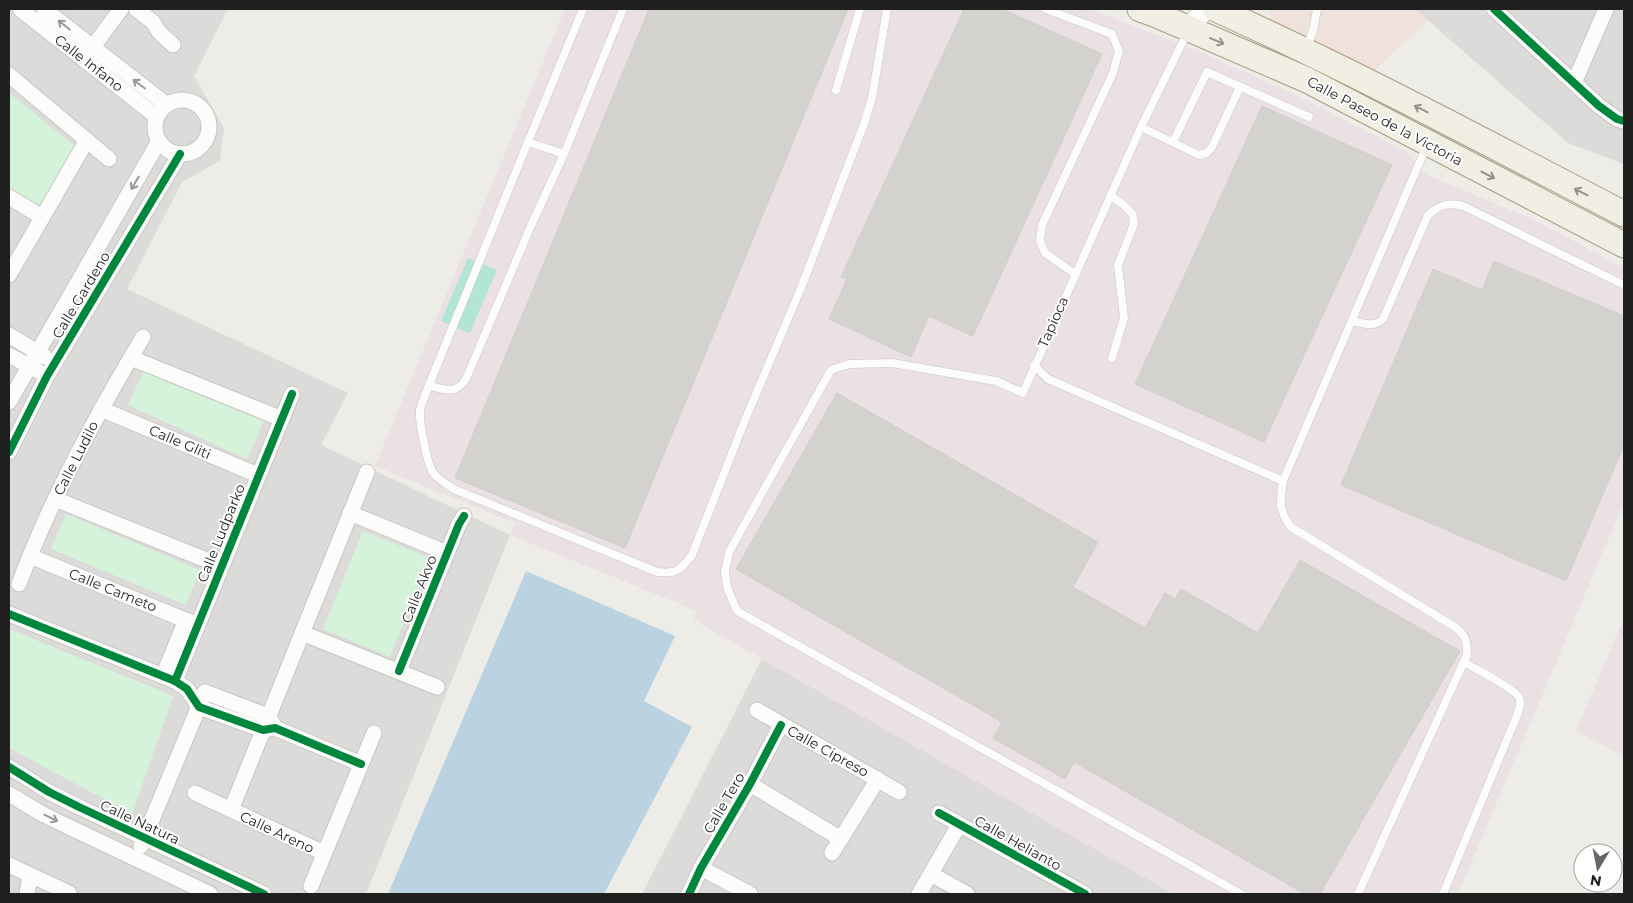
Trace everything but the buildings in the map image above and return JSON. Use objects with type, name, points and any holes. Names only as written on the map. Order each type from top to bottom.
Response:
[{"type":"main road","name":"Calle Paseo de la Victoria","points":[[1140,9],[1189,28],[1307,80],[1624,245]]},
{"type":"main road","name":"Calle Paseo de la Victoria","points":[[1216,9],[1306,51],[1624,214]]},
{"type":"main road","points":[[1255,9],[1259,20],[1269,33]]},
{"type":"main road","points":[[1428,144],[1433,138],[1442,136],[1454,138],[1512,167],[1542,172]]},
{"type":"street","name":"Calle Infano","points":[[20,9],[88,53],[162,111]]},
{"type":"street","name":"Calle Infano","points":[[44,9],[88,53]]},
{"type":"street","points":[[88,53],[121,9]]},
{"type":"street","points":[[136,9],[156,15],[158,32],[173,45]]},
{"type":"street","points":[[1189,28],[1204,9]]},
{"type":"street","points":[[1494,9],[1599,106],[1617,119],[1624,121]]},
{"type":"street","points":[[1574,83],[1606,9]]},
{"type":"street","points":[[9,75],[109,159]]},
{"type":"street","points":[[179,100],[193,103],[204,111],[209,124],[207,137],[199,148],[187,154],[180,154],[169,151],[159,141],[155,131],[162,111],[179,100]]},
{"type":"street","points":[[9,274],[87,140]]},
{"type":"street","name":"Calle Gardeno","points":[[9,402],[159,141]]},
{"type":"street","name":"Calle Gardeno","points":[[9,452],[55,362],[180,154]]},
{"type":"street","points":[[9,197],[42,217]]},
{"type":"street","points":[[9,335],[55,362]]},
{"type":"street","name":"Calle Ludilo","points":[[19,584],[55,499],[101,409],[143,338]]},
{"type":"street","points":[[9,355],[47,376]]},
{"type":"street","points":[[131,358],[282,419]]},
{"type":"street","name":"Calle Ludparko","points":[[169,679],[191,622],[221,566],[292,394]]},
{"type":"street","name":"Calle Gliti","points":[[101,409],[258,475]]},
{"type":"street","points":[[269,724],[302,633],[367,472]]},
{"type":"street","points":[[55,499],[221,566]]},
{"type":"street","name":"Calle Akvo","points":[[350,513],[447,553]]},
{"type":"street","name":"Calle Akvo","points":[[399,672],[459,524],[464,516]]},
{"type":"street","name":"Calle Cameto","points":[[30,556],[191,622]]},
{"type":"street","points":[[9,614],[169,679],[187,689],[199,699],[269,724],[361,764]]},
{"type":"street","points":[[302,633],[437,687]]},
{"type":"street","points":[[136,859],[199,699]]},
{"type":"street","name":"Calle Cipreso","points":[[757,710],[899,792]]},
{"type":"street","name":"Calle Areno","points":[[231,810],[269,724]]},
{"type":"street","name":"Calle Tero","points":[[689,894],[781,725]]},
{"type":"street","name":"Calle Areno","points":[[311,886],[374,733]]},
{"type":"street","name":"Calle Natura","points":[[9,767],[49,792],[264,894]]},
{"type":"street","points":[[832,853],[878,779]]},
{"type":"street","points":[[750,784],[841,839]]},
{"type":"street","points":[[9,794],[44,815],[210,894]]},
{"type":"street","name":"Calle Areno","points":[[195,794],[324,854]]},
{"type":"street","name":"Calle Helianto","points":[[939,813],[1085,894]]},
{"type":"street","points":[[919,894],[959,824]]},
{"type":"street","points":[[9,865],[69,893]]},
{"type":"street","points":[[702,868],[750,894]]},
{"type":"street","points":[[930,874],[967,894]]},
{"type":"street","points":[[27,894],[30,876]]},
{"type":"lane","points":[[583,9],[429,385],[420,411],[423,438],[433,473],[441,481],[456,490],[656,572],[671,573],[683,568],[692,556],[745,420],[801,288],[861,133],[872,98],[886,9]]},
{"type":"lane","points":[[429,385],[444,390],[452,390],[462,386],[466,379],[564,154],[623,9]]},
{"type":"lane","points":[[836,90],[860,9]]},
{"type":"lane","points":[[1046,9],[1112,34],[1119,51],[1113,73],[1042,225],[1040,241],[1045,253],[1075,274]]},
{"type":"lane","points":[[1306,51],[1317,9]]},
{"type":"lane","name":"Tapioca","points":[[1189,28],[1141,127],[1034,365],[1048,379],[1283,481]]},
{"type":"lane","points":[[1173,142],[1207,72],[1308,117]]},
{"type":"lane","points":[[1141,127],[1199,155],[1207,153],[1212,147],[1240,87]]},
{"type":"lane","points":[[528,142],[564,154]]},
{"type":"lane","points":[[1358,894],[1464,662],[1467,655],[1467,643],[1464,633],[1460,630],[1291,527],[1282,515],[1280,502],[1283,481],[1428,144]]},
{"type":"lane","points":[[1110,196],[1123,204],[1133,215],[1134,224],[1118,265],[1124,318],[1112,358]]},
{"type":"lane","points":[[1352,321],[1370,325],[1378,324],[1383,319],[1428,215],[1438,206],[1454,204],[1463,206],[1624,285]]},
{"type":"lane","points":[[1034,365],[1023,393],[996,381],[892,363],[849,364],[831,370],[729,552],[725,572],[727,587],[737,611],[1240,894]]},
{"type":"lane","points":[[1443,894],[1518,713],[1520,703],[1518,696],[1509,689],[1464,662]]},
{"type":"shaded area","points":[[9,9],[228,9],[194,76],[224,128],[220,161],[182,182],[127,289],[348,393],[321,445],[510,535],[366,894],[9,894]]},
{"type":"shaded area","points":[[565,9],[1090,9],[1193,49],[1313,103],[1408,153],[1425,174],[1532,219],[1624,268],[1624,502],[1458,894],[1174,894],[694,620],[697,611],[510,535],[515,523],[375,466]]},
{"type":"shaded area","points":[[1269,9],[1415,9],[1428,20],[1374,71],[1271,21]]},
{"type":"shaded area","points":[[1415,9],[1624,9],[1624,164],[1568,143]]},
{"type":"shaded area","points":[[1624,619],[1624,756],[1576,731]]},
{"type":"shaded area","points":[[762,659],[1174,894],[642,894]]},
{"type":"green space","points":[[9,93],[76,147],[38,207],[9,189]]},
{"type":"green space","points":[[468,258],[497,270],[470,333],[441,321]]},
{"type":"green space","points":[[145,368],[264,421],[247,459],[128,405]]},
{"type":"green space","points":[[66,514],[200,570],[186,605],[51,549]]},
{"type":"green space","points":[[363,531],[430,558],[390,657],[323,629]]},
{"type":"green space","points":[[9,629],[173,696],[132,814],[9,748]]},
{"type":"water","points":[[526,571],[675,636],[644,701],[692,727],[604,894],[388,894]]},
{"type":"cycle path","points":[[1494,9],[1599,106],[1617,119],[1624,121]]},
{"type":"cycle path","points":[[9,452],[47,376],[180,154]]},
{"type":"cycle path","points":[[175,681],[292,394]]},
{"type":"cycle path","points":[[399,671],[459,524],[464,516]]},
{"type":"cycle path","points":[[9,614],[175,681],[187,689],[199,707],[263,730],[275,728],[361,764]]},
{"type":"cycle path","points":[[689,894],[701,868],[750,784],[781,725]]},
{"type":"cycle path","points":[[9,767],[49,792],[79,807],[264,894]]},
{"type":"cycle path","points":[[939,813],[1085,894]]}]
